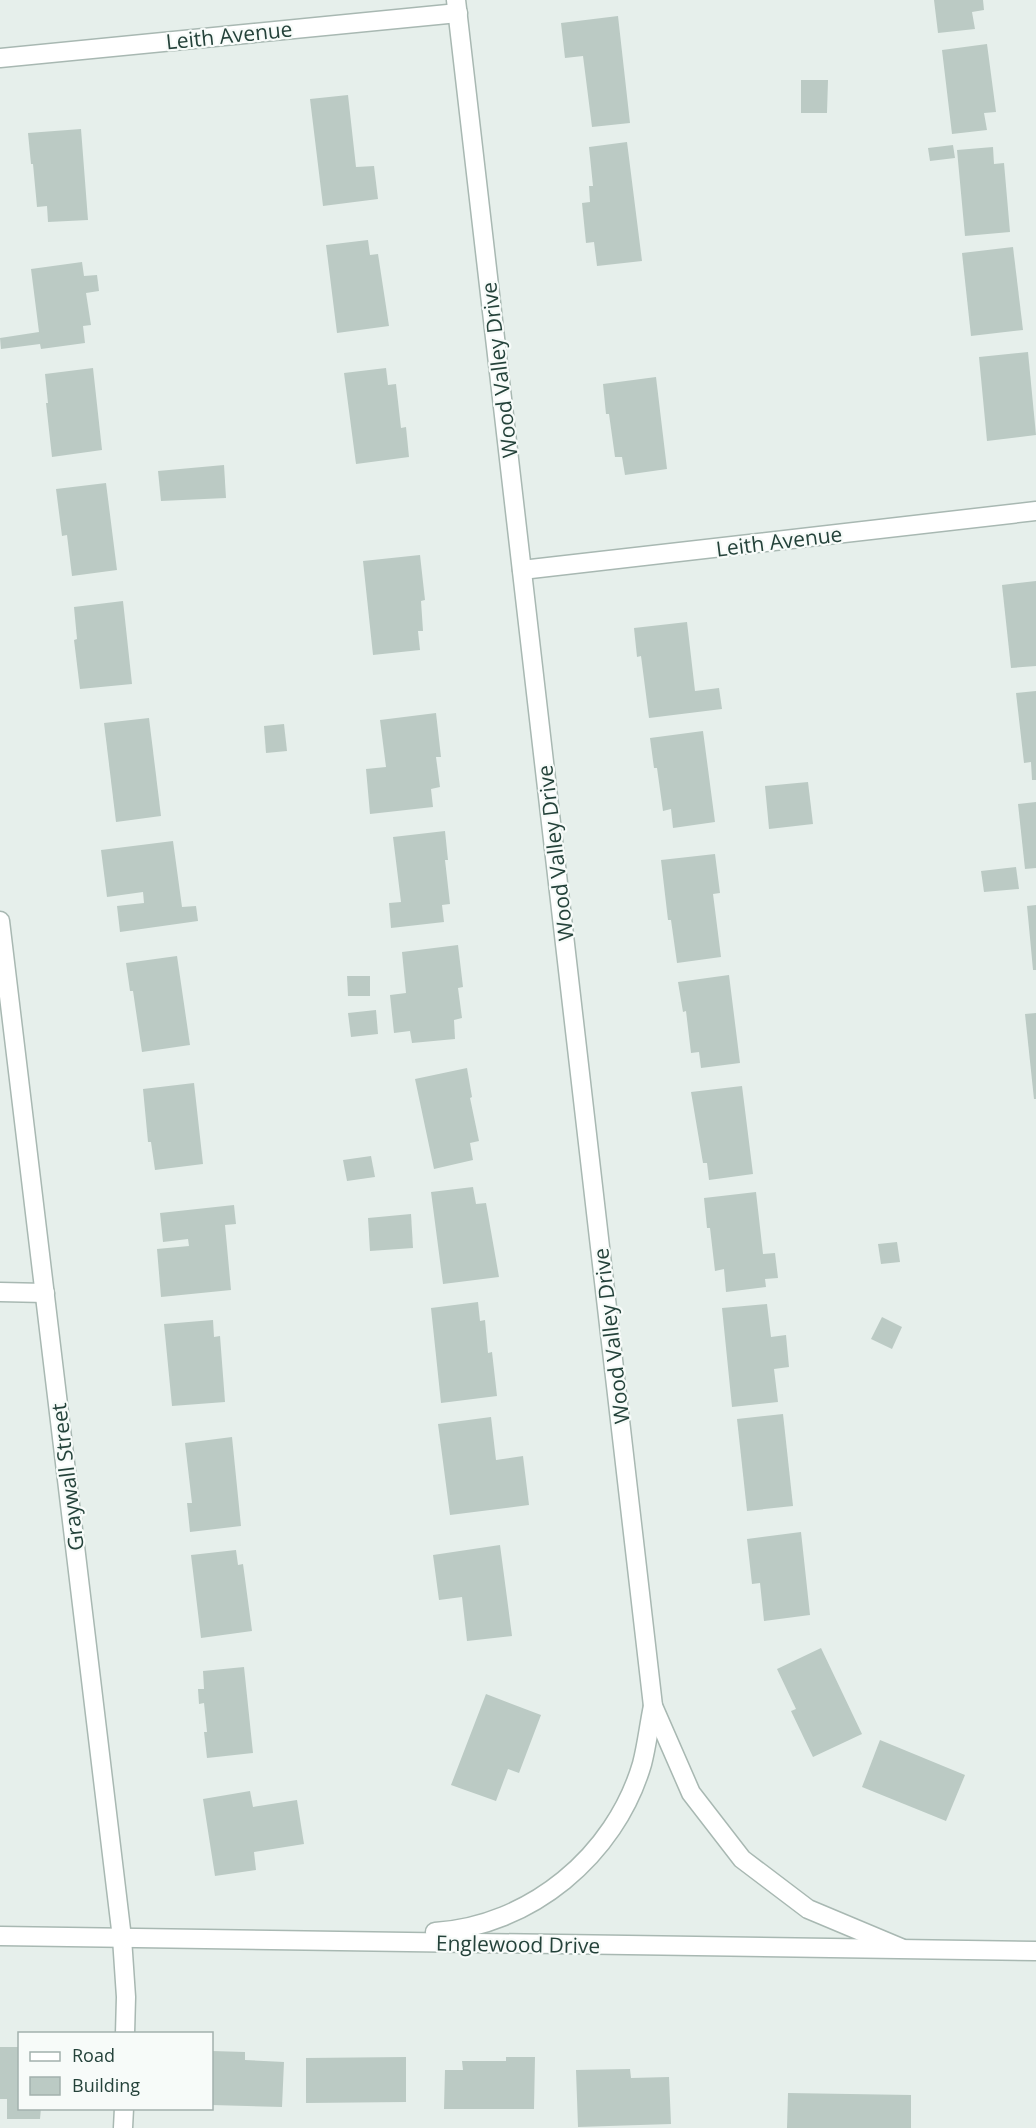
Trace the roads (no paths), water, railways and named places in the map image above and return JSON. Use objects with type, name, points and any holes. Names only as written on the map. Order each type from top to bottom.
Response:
[{"type":"street","name":"Leith Avenue","points":[[0,58],[457,7]]},
{"type":"street","name":"Wood Valley Drive","points":[[457,7],[653,1706],[691,1793],[742,1859],[808,1909],[901,1948]]},
{"type":"street","name":"Leith Avenue","points":[[522,570],[1036,511]]},
{"type":"street","name":"Graywall Street","points":[[0,921],[122,1938],[126,1997],[125,2032]]},
{"type":"street","points":[[0,1292],[45,1293]]},
{"type":"street","name":"Wood Valley Drive","points":[[304,1941],[456,1931],[504,1917],[547,1894],[585,1863],[619,1818],[642,1765],[653,1706]]},
{"type":"street","name":"Englewood Drive","points":[[0,1936],[1036,1950]]},
{"type":"street","points":[[123,2128],[124,2110]]}]
